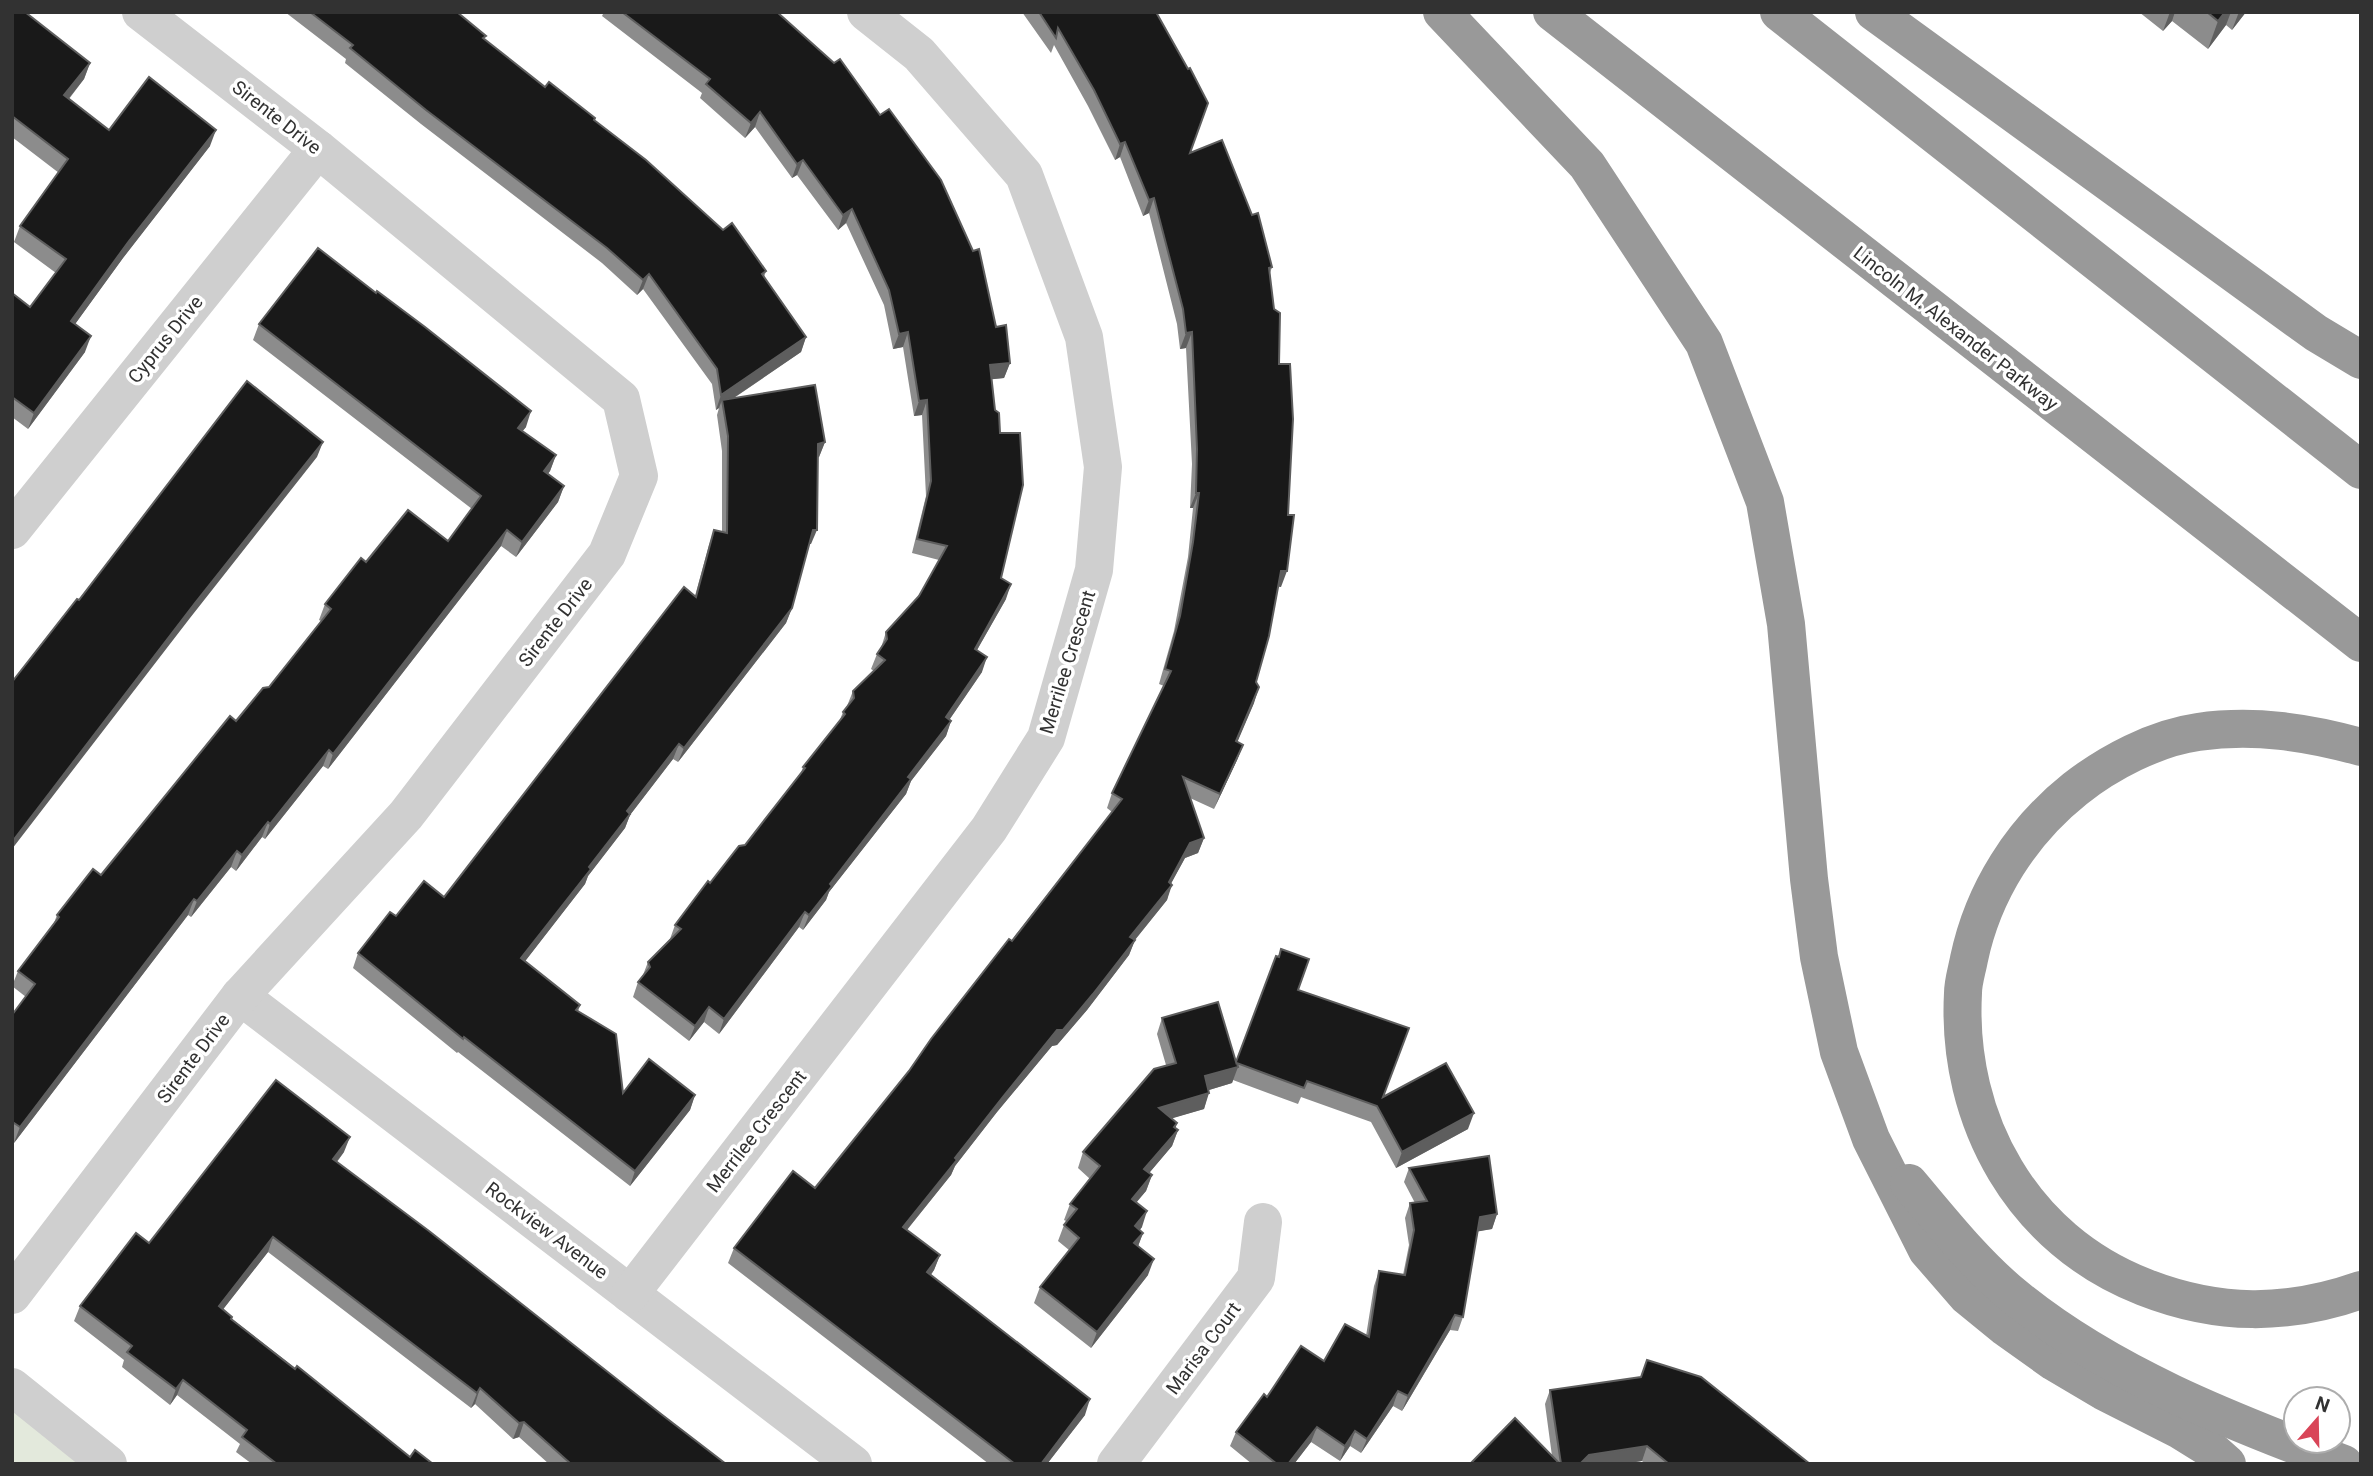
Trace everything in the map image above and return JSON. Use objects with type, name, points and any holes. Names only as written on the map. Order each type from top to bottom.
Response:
[{"type":"highway","points":[[1442,12],[1587,165],[1704,343],[1765,502],[1786,624],[1798,773],[1819,957],[1839,1052],[1871,1139],[1927,1250],[1967,1296],[2054,1362],[2103,1391],[2180,1430],[2209,1448],[2227,1464]]},
{"type":"highway","name":"Lincoln M. Alexander Parkway","points":[[1552,12],[2361,643]]},
{"type":"highway","points":[[1779,12],[2361,470]]},
{"type":"highway","points":[[1874,12],[2305,325],[2361,360]]},
{"type":"highway","points":[[2361,747],[2314,734],[2254,727],[2195,732],[2142,748],[2099,770],[2057,804],[2022,841],[1995,884],[1974,938],[1963,990],[1963,1041],[1970,1084],[1983,1130],[2008,1175],[2033,1209],[2074,1249],[2130,1282],[2172,1298],[2222,1308],[2275,1310],[2336,1298],[2361,1290]]},
{"type":"highway","points":[[1871,1139],[1972,1256],[2014,1296],[2078,1341],[2141,1377],[2344,1464]]},
{"type":"street","name":"Sirente Drive","points":[[12,1295],[240,996],[406,815],[607,554],[639,476],[621,399],[318,149],[141,12]]},
{"type":"street","name":"Merrilee Crescent","points":[[630,1294],[989,829],[1046,738],[1094,570],[1103,467],[1084,337],[1024,175],[919,54],[866,12]]},
{"type":"street","name":"Cyprus Drive","points":[[12,530],[318,149]]},
{"type":"street","name":"Rockview Avenue","points":[[240,996],[853,1464]]},
{"type":"street","name":"Marisa Court","points":[[1116,1464],[1256,1278],[1263,1222]]},
{"type":"street","points":[[12,1387],[108,1464]]},
{"type":"shaded area","points":[[12,1388],[107,1464],[12,1464]]},
{"type":"building","points":[[12,12],[25,12],[90,63],[64,95],[109,130],[149,77],[216,130],[129,241],[71,321],[91,336],[34,413],[12,397],[12,293],[30,307],[66,259],[20,226],[68,159],[12,116]]},
{"type":"building","points":[[310,12],[457,12],[486,36],[483,38],[545,87],[549,82],[595,118],[594,120],[646,160],[723,230],[732,223],[766,271],[762,274],[806,337],[721,395],[717,369],[649,274],[643,280],[607,248],[426,110],[350,48],[353,45]]},
{"type":"building","points":[[622,12],[777,12],[834,63],[840,59],[880,115],[889,109],[941,180],[973,251],[979,249],[996,327],[1006,325],[1010,363],[990,365],[1000,433],[1020,433],[1023,485],[1001,578],[1011,584],[975,649],[987,657],[946,717],[951,721],[908,777],[911,779],[830,884],[832,886],[809,915],[805,912],[724,1019],[709,1007],[695,1026],[638,982],[650,967],[648,962],[681,929],[675,925],[708,881],[710,883],[739,846],[745,845],[805,768],[803,767],[845,714],[843,712],[854,698],[853,691],[885,660],[877,654],[887,639],[886,632],[919,596],[947,546],[917,539],[931,481],[927,400],[919,401],[908,332],[899,334],[889,290],[852,209],[843,215],[803,160],[797,164],[760,112],[751,123],[706,84],[710,79]]},
{"type":"building","points":[[1039,12],[1156,12],[1208,103],[1190,153],[1222,140],[1252,215],[1258,213],[1272,267],[1269,268],[1274,309],[1280,313],[1279,364],[1290,364],[1293,419],[1288,515],[1294,515],[1287,571],[1281,571],[1269,636],[1256,682],[1259,687],[1236,741],[1243,745],[1220,794],[1183,777],[1204,838],[1190,843],[1169,882],[1172,885],[1130,937],[1135,940],[1063,1030],[1057,1030],[903,1227],[940,1255],[927,1272],[1090,1399],[1041,1464],[1015,1464],[734,1248],[793,1171],[815,1188],[1122,799],[1112,793],[1171,671],[1165,669],[1180,616],[1199,493],[1196,493],[1192,332],[1186,333],[1183,309],[1154,198],[1149,200],[1125,142],[1120,144],[1094,90],[1058,28],[1056,38]]},
{"type":"building","points":[[2207,12],[2225,12],[2218,21]]},
{"type":"building","points":[[318,248],[425,327],[531,411],[518,428],[556,455],[544,471],[564,486],[522,542],[507,530],[333,754],[329,750],[242,855],[237,851],[197,901],[194,899],[20,1127],[14,1123],[12,1125],[12,1015],[35,984],[18,971],[59,917],[57,915],[93,869],[101,875],[230,716],[236,721],[263,688],[269,687],[331,609],[325,604],[361,558],[366,562],[408,510],[448,541],[481,496],[259,324]]},
{"type":"building","points":[[247,381],[323,442],[195,603],[12,842],[12,682],[77,599],[79,600]]},
{"type":"building","points":[[815,385],[825,442],[818,444],[817,530],[813,530],[792,608],[684,748],[679,744],[627,811],[630,814],[589,867],[591,869],[521,958],[580,1005],[576,1010],[616,1034],[623,1093],[649,1059],[695,1095],[635,1171],[464,1037],[463,1039],[358,953],[390,912],[396,916],[424,881],[444,897],[684,587],[696,597],[714,530],[727,533],[728,436],[722,400]]},
{"type":"building","points":[[1281,949],[1309,959],[1298,990],[1409,1028],[1383,1097],[1446,1063],[1474,1113],[1402,1152],[1377,1106],[1307,1081],[1304,1088],[1237,1063],[1238,1067],[1205,1076],[1209,1093],[1159,1108],[1177,1123],[1174,1127],[1178,1130],[1144,1169],[1152,1175],[1132,1199],[1147,1211],[1135,1226],[1143,1233],[1134,1243],[1154,1259],[1097,1332],[1040,1287],[1079,1238],[1064,1225],[1077,1209],[1070,1204],[1100,1166],[1083,1152],[1154,1069],[1176,1063],[1162,1018],[1218,1002],[1236,1062]]},
{"type":"building","points":[[276,1080],[350,1137],[333,1159],[726,1464],[571,1464],[524,1422],[519,1423],[480,1388],[477,1393],[273,1237],[219,1306],[231,1319],[295,1369],[297,1366],[410,1457],[415,1450],[433,1464],[277,1464],[242,1437],[247,1430],[183,1380],[176,1389],[127,1352],[132,1346],[80,1306],[136,1233],[149,1243]]},
{"type":"building","points":[[1489,1156],[1497,1214],[1480,1217],[1463,1317],[1455,1315],[1408,1396],[1398,1391],[1367,1439],[1355,1431],[1345,1446],[1317,1427],[1288,1464],[1277,1464],[1236,1432],[1264,1394],[1267,1397],[1301,1346],[1324,1361],[1345,1324],[1369,1337],[1379,1271],[1405,1275],[1414,1230],[1410,1203],[1427,1201],[1409,1168]]},
{"type":"building","points":[[1647,1360],[1701,1377],[1810,1464],[1669,1464],[1647,1446],[1589,1455],[1580,1464],[1561,1464],[1550,1390],[1641,1377]]},
{"type":"building","points":[[1515,1418],[1560,1464],[1470,1464]]}]
